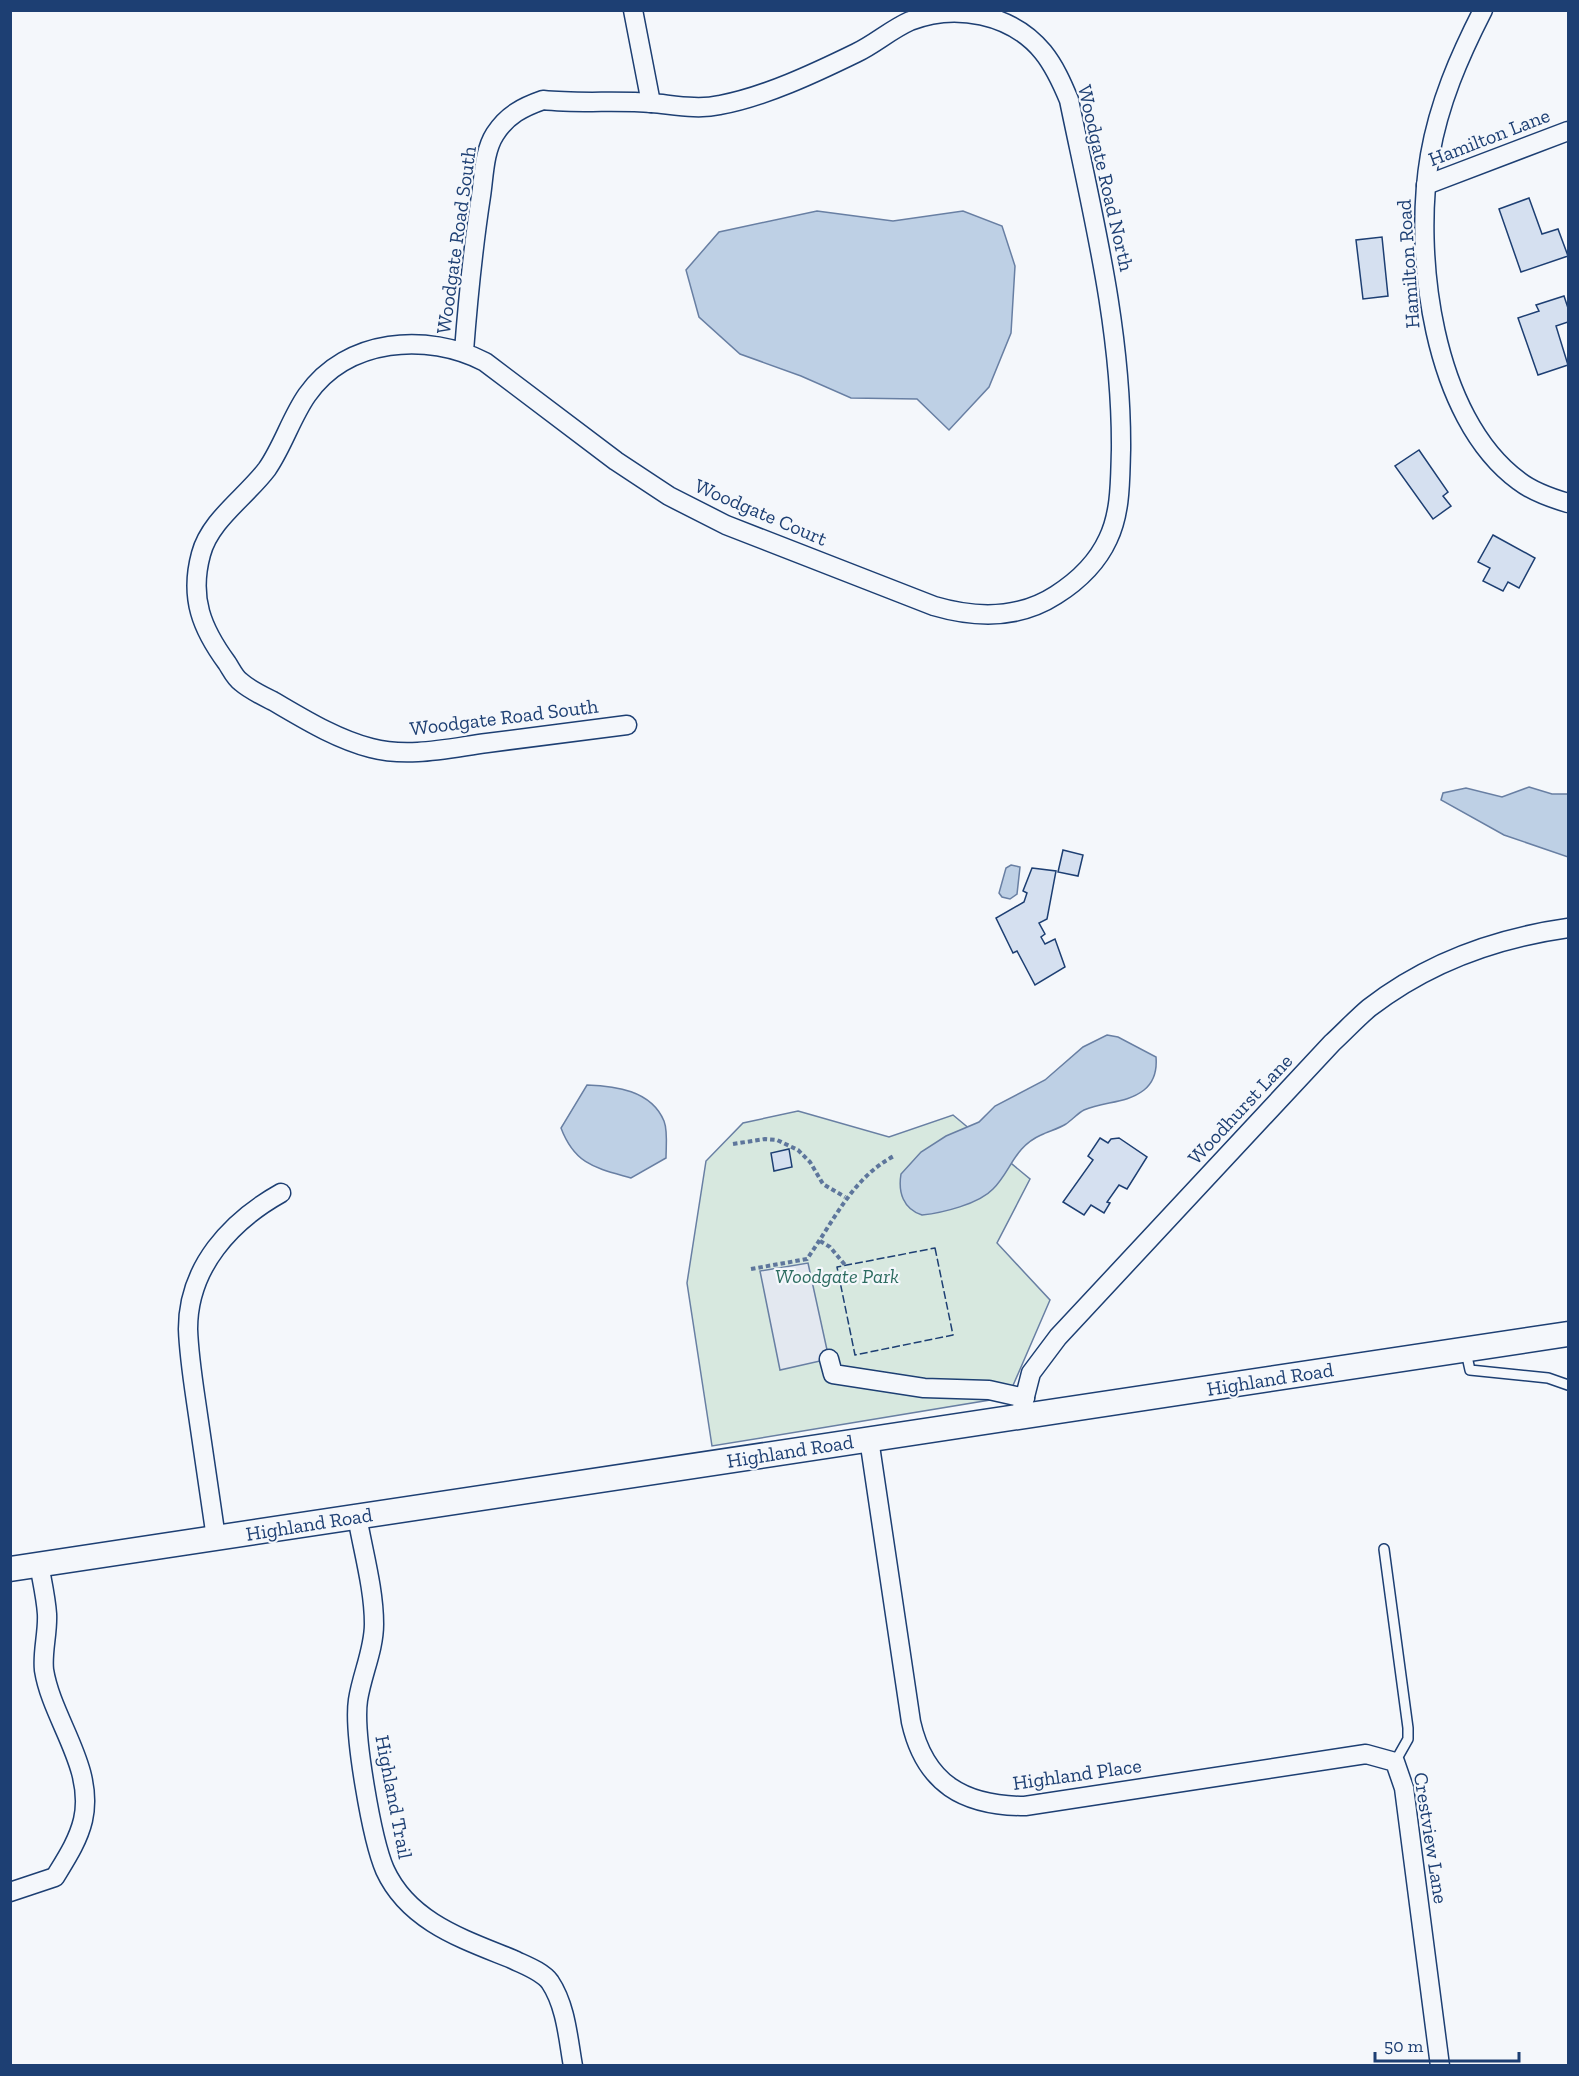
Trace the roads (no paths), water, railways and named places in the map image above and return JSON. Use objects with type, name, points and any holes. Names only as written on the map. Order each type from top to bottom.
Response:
[{"type":"street","points":[[633,10],[651,103]]},
{"type":"street","name":"Hamilton Road","points":[[1483,10],[1459,57],[1441,104],[1426,185],[1430,307],[1439,349],[1452,389],[1472,427],[1498,462],[1519,481],[1544,495],[1569,503]]},
{"type":"street","name":"Woodgate Road North","points":[[651,103],[685,107],[718,106],[750,98],[856,53],[912,21],[939,13],[968,13],[996,19],[1021,32],[1042,51],[1058,74],[1069,100],[1116,337],[1121,411],[1120,485],[1117,513],[1108,539],[1093,564],[1073,584]]},
{"type":"street","name":"Woodgate Road South","points":[[627,724],[416,753],[371,748],[320,729],[240,682],[206,634],[195,585],[201,554],[208,537],[228,512],[255,486],[277,455],[306,396],[323,376],[343,361],[366,351],[392,346],[428,344],[464,351],[486,156],[494,135],[506,120],[523,107],[543,100],[651,103]]},
{"type":"street","name":"Hamilton Lane","points":[[1426,185],[1569,131]]},
{"type":"street","name":"Woodgate Court","points":[[464,351],[485,362],[616,461],[669,496],[726,525],[934,606],[962,614],[992,615],[1021,611],[1049,600],[1073,584]]},
{"type":"street","name":"Woodhurst Lane","points":[[1022,1407],[1031,1373],[1058,1337],[1332,1043],[1369,1008],[1409,981],[1453,958],[1500,941],[1569,928]]},
{"type":"street","points":[[216,1538],[190,1361],[188,1327],[194,1292],[207,1261],[226,1232],[252,1209],[281,1193]]},
{"type":"street","name":"Highland Road","points":[[10,1569],[869,1439],[1022,1407],[1569,1334]]},
{"type":"street","points":[[829,1359],[833,1374],[924,1388],[989,1390],[1022,1407]]},
{"type":"street","name":"Highland Place","points":[[869,1439],[917,1748],[932,1770],[950,1788],[974,1801],[999,1806],[1025,1806],[1366,1754],[1395,1762]]},
{"type":"street","name":"Highland Trail","points":[[357,1516],[374,1624],[372,1646],[358,1702],[358,1738],[376,1843],[385,1869],[400,1895],[421,1915],[445,1931],[532,1968],[550,1981],[565,2019],[573,2066]]},
{"type":"street","points":[[10,1892],[55,1877],[74,1846],[83,1818],[84,1790],[78,1761],[48,1688],[44,1666],[47,1615],[39,1564]]},
{"type":"street","name":"Crestview Lane","points":[[1395,1762],[1404,1788],[1440,2066]]},
{"type":"lane","points":[[1465,1349],[1470,1370],[1548,1378],[1569,1385]]},
{"type":"lane","name":"Crestview Lane","points":[[1384,1549],[1408,1728],[1408,1739],[1395,1762]]},
{"type":"water","points":[[817,211],[893,221],[963,211],[1002,226],[1015,266],[1011,333],[989,387],[949,430],[917,399],[851,398],[801,376],[740,354],[699,317],[686,270],[719,232]]},
{"type":"water","points":[[1529,787],[1552,794],[1568,794],[1568,857],[1504,835],[1441,800],[1443,793],[1466,788],[1502,797]]},
{"type":"water","points":[[1011,865],[1020,867],[1017,894],[1010,899],[1002,897],[999,893],[1006,868]]},
{"type":"water","points":[[1107,1035],[1118,1037],[1156,1057],[1154,1075],[1144,1090],[1130,1098],[1084,1110],[1066,1124],[1032,1140],[1019,1153],[993,1189],[979,1199],[950,1210],[922,1215],[910,1209],[901,1193],[901,1174],[921,1152],[946,1136],[979,1122],[995,1106],[1045,1080],[1083,1047]]},
{"type":"water","points":[[587,1085],[620,1089],[641,1096],[650,1102],[664,1121],[666,1158],[631,1178],[597,1168],[580,1157],[573,1150],[561,1128]]},
{"type":"park label","name":"Woodgate Park","points":[[837,1276]]}]
